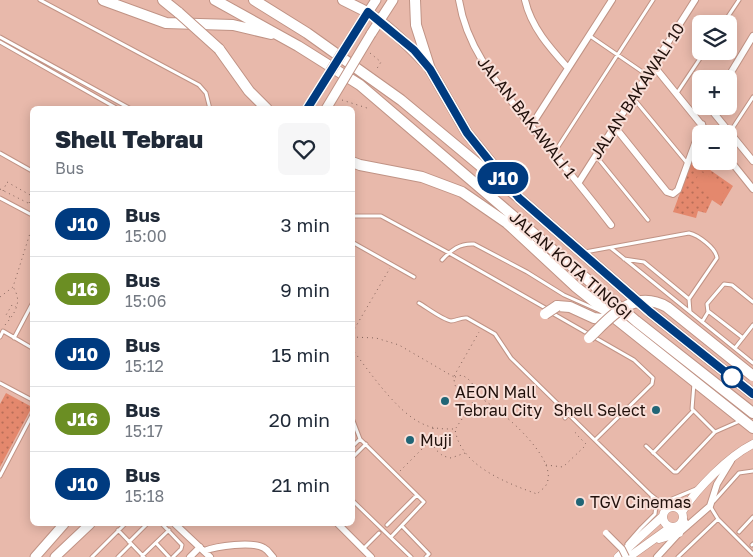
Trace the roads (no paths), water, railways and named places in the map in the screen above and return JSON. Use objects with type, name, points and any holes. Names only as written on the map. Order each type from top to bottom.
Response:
[{"type":"highway","points":[[103,0],[166,23],[233,25],[282,37]]},
{"type":"highway","points":[[163,0],[219,49],[248,91],[255,106]]},
{"type":"highway","name":"JALAN KOTA TINGGI","points":[[215,0],[282,37],[360,85],[636,321],[753,413]]},
{"type":"highway","name":"JALAN KOTA TINGGI","points":[[254,0],[307,33],[401,100],[519,198],[650,312],[753,394]]},
{"type":"highway","points":[[342,0],[368,12],[414,50],[430,69],[467,133],[519,198]]},
{"type":"highway","points":[[415,0],[416,25],[430,69]]},
{"type":"highway","points":[[248,91],[264,106]]},
{"type":"highway","points":[[355,164],[422,177],[462,192],[507,222],[611,319],[753,428]]},
{"type":"highway","points":[[558,269],[636,321]]},
{"type":"highway","points":[[589,338],[623,307],[630,303],[646,300],[667,307],[753,376]]},
{"type":"highway","points":[[545,314],[557,306],[564,306],[594,318],[611,319]]},
{"type":"main road","points":[[309,106],[376,0]]},
{"type":"main road","points":[[328,106],[393,0]]},
{"type":"main road","points":[[35,557],[62,526]]},
{"type":"main road","points":[[54,557],[88,526]]},
{"type":"main road","points":[[28,557],[44,547]]},
{"type":"street","name":"JALAN BAKAWALI 1","points":[[459,0],[466,28],[478,55],[531,126],[611,225]]},
{"type":"street","points":[[525,0],[534,25],[550,48],[568,68]]},
{"type":"street","points":[[531,126],[612,0]]},
{"type":"street","name":"JALAN BAKAWALI 10","points":[[578,182],[695,0]]},
{"type":"street","points":[[732,70],[753,36]]},
{"type":"street","points":[[614,126],[667,192],[673,194],[678,190],[702,124],[653,65]]},
{"type":"street","points":[[716,115],[724,125]]},
{"type":"street","points":[[737,141],[752,159]]},
{"type":"street","points":[[737,169],[753,189]]},
{"type":"street","points":[[657,557],[684,519],[693,496],[731,459],[743,449],[753,444]]},
{"type":"street","points":[[684,519],[710,506],[716,484],[731,459]]},
{"type":"street","points":[[623,556],[662,518],[665,510],[670,507],[678,508],[684,519]]},
{"type":"street","points":[[662,518],[666,525],[676,529]]},
{"type":"street","points":[[177,526],[210,557]]},
{"type":"street","points":[[340,526],[371,557]]},
{"type":"street","points":[[623,556],[676,529]]},
{"type":"street","points":[[606,534],[622,549],[623,556]]},
{"type":"street","points":[[190,557],[202,549],[216,546],[256,545],[265,548],[273,557]]},
{"type":"lane","points":[[40,0],[202,87],[206,93],[209,106]]},
{"type":"lane","points":[[554,154],[653,0]]},
{"type":"lane","points":[[729,15],[739,0]]},
{"type":"lane","points":[[589,35],[647,75]]},
{"type":"lane","points":[[0,37],[126,106]]},
{"type":"lane","points":[[0,42],[113,106]]},
{"type":"lane","points":[[677,93],[699,60]]},
{"type":"lane","points":[[735,125],[753,97]]},
{"type":"lane","points":[[633,98],[687,164]]},
{"type":"lane","points":[[0,153],[30,170]]},
{"type":"lane","points":[[596,156],[648,220]]},
{"type":"lane","points":[[0,198],[30,214]]},
{"type":"lane","points":[[355,216],[381,216],[634,360],[651,375],[652,384],[595,440]]},
{"type":"lane","points":[[582,252],[688,233],[694,235],[714,250],[717,258],[689,299],[690,313]]},
{"type":"lane","points":[[442,260],[454,249],[467,243],[478,245],[564,295],[611,319]]},
{"type":"lane","points":[[355,244],[414,277]]},
{"type":"lane","points":[[610,247],[753,362]]},
{"type":"lane","points":[[624,259],[644,262],[689,299]]},
{"type":"lane","points":[[702,322],[708,311],[708,302],[721,286],[726,283],[732,285],[753,302]]},
{"type":"lane","points":[[419,303],[451,321],[466,318],[495,334],[511,358],[651,496],[660,502],[665,502],[703,485]]},
{"type":"lane","points":[[14,338],[30,308]]},
{"type":"lane","points":[[708,311],[743,338]]},
{"type":"lane","points":[[735,348],[753,325]]},
{"type":"lane","points":[[0,336],[3,331],[30,347]]},
{"type":"lane","points":[[694,381],[693,411],[715,432]]},
{"type":"lane","points":[[0,383],[30,399]]},
{"type":"lane","points":[[653,453],[693,411]]},
{"type":"lane","points":[[565,418],[568,414]]},
{"type":"lane","points":[[0,476],[30,419]]},
{"type":"lane","points":[[646,446],[671,471],[677,472],[715,432],[743,420]]},
{"type":"lane","points":[[355,426],[360,439],[424,502],[391,537]]},
{"type":"lane","points":[[355,444],[360,439]]},
{"type":"lane","points":[[355,455],[366,444]]},
{"type":"lane","points":[[753,471],[739,473],[710,506],[718,519],[751,546],[753,554]]},
{"type":"lane","points":[[387,525],[417,495]]},
{"type":"lane","points":[[623,556],[641,528],[655,514],[656,505],[651,496]]},
{"type":"lane","points":[[355,503],[411,557]]},
{"type":"lane","points":[[737,534],[753,517]]},
{"type":"lane","points":[[678,557],[718,519]]},
{"type":"lane","points":[[92,557],[123,526]]},
{"type":"lane","points":[[118,557],[146,526]]},
{"type":"lane","points":[[156,543],[171,557],[181,549],[182,545],[164,526]]},
{"type":"lane","points":[[402,526],[429,554],[426,557]]},
{"type":"lane","points":[[118,530],[143,556],[169,530]]},
{"type":"lane","points":[[363,549],[378,533]]},
{"type":"place","name":"AEON Mall Tebrau City","points":[[445,401]]},
{"type":"place","name":"Shell Select","points":[[656,410]]},
{"type":"place","name":"Muji","points":[[410,440]]},
{"type":"place","name":"TGV Cinemas","points":[[580,502]]}]
